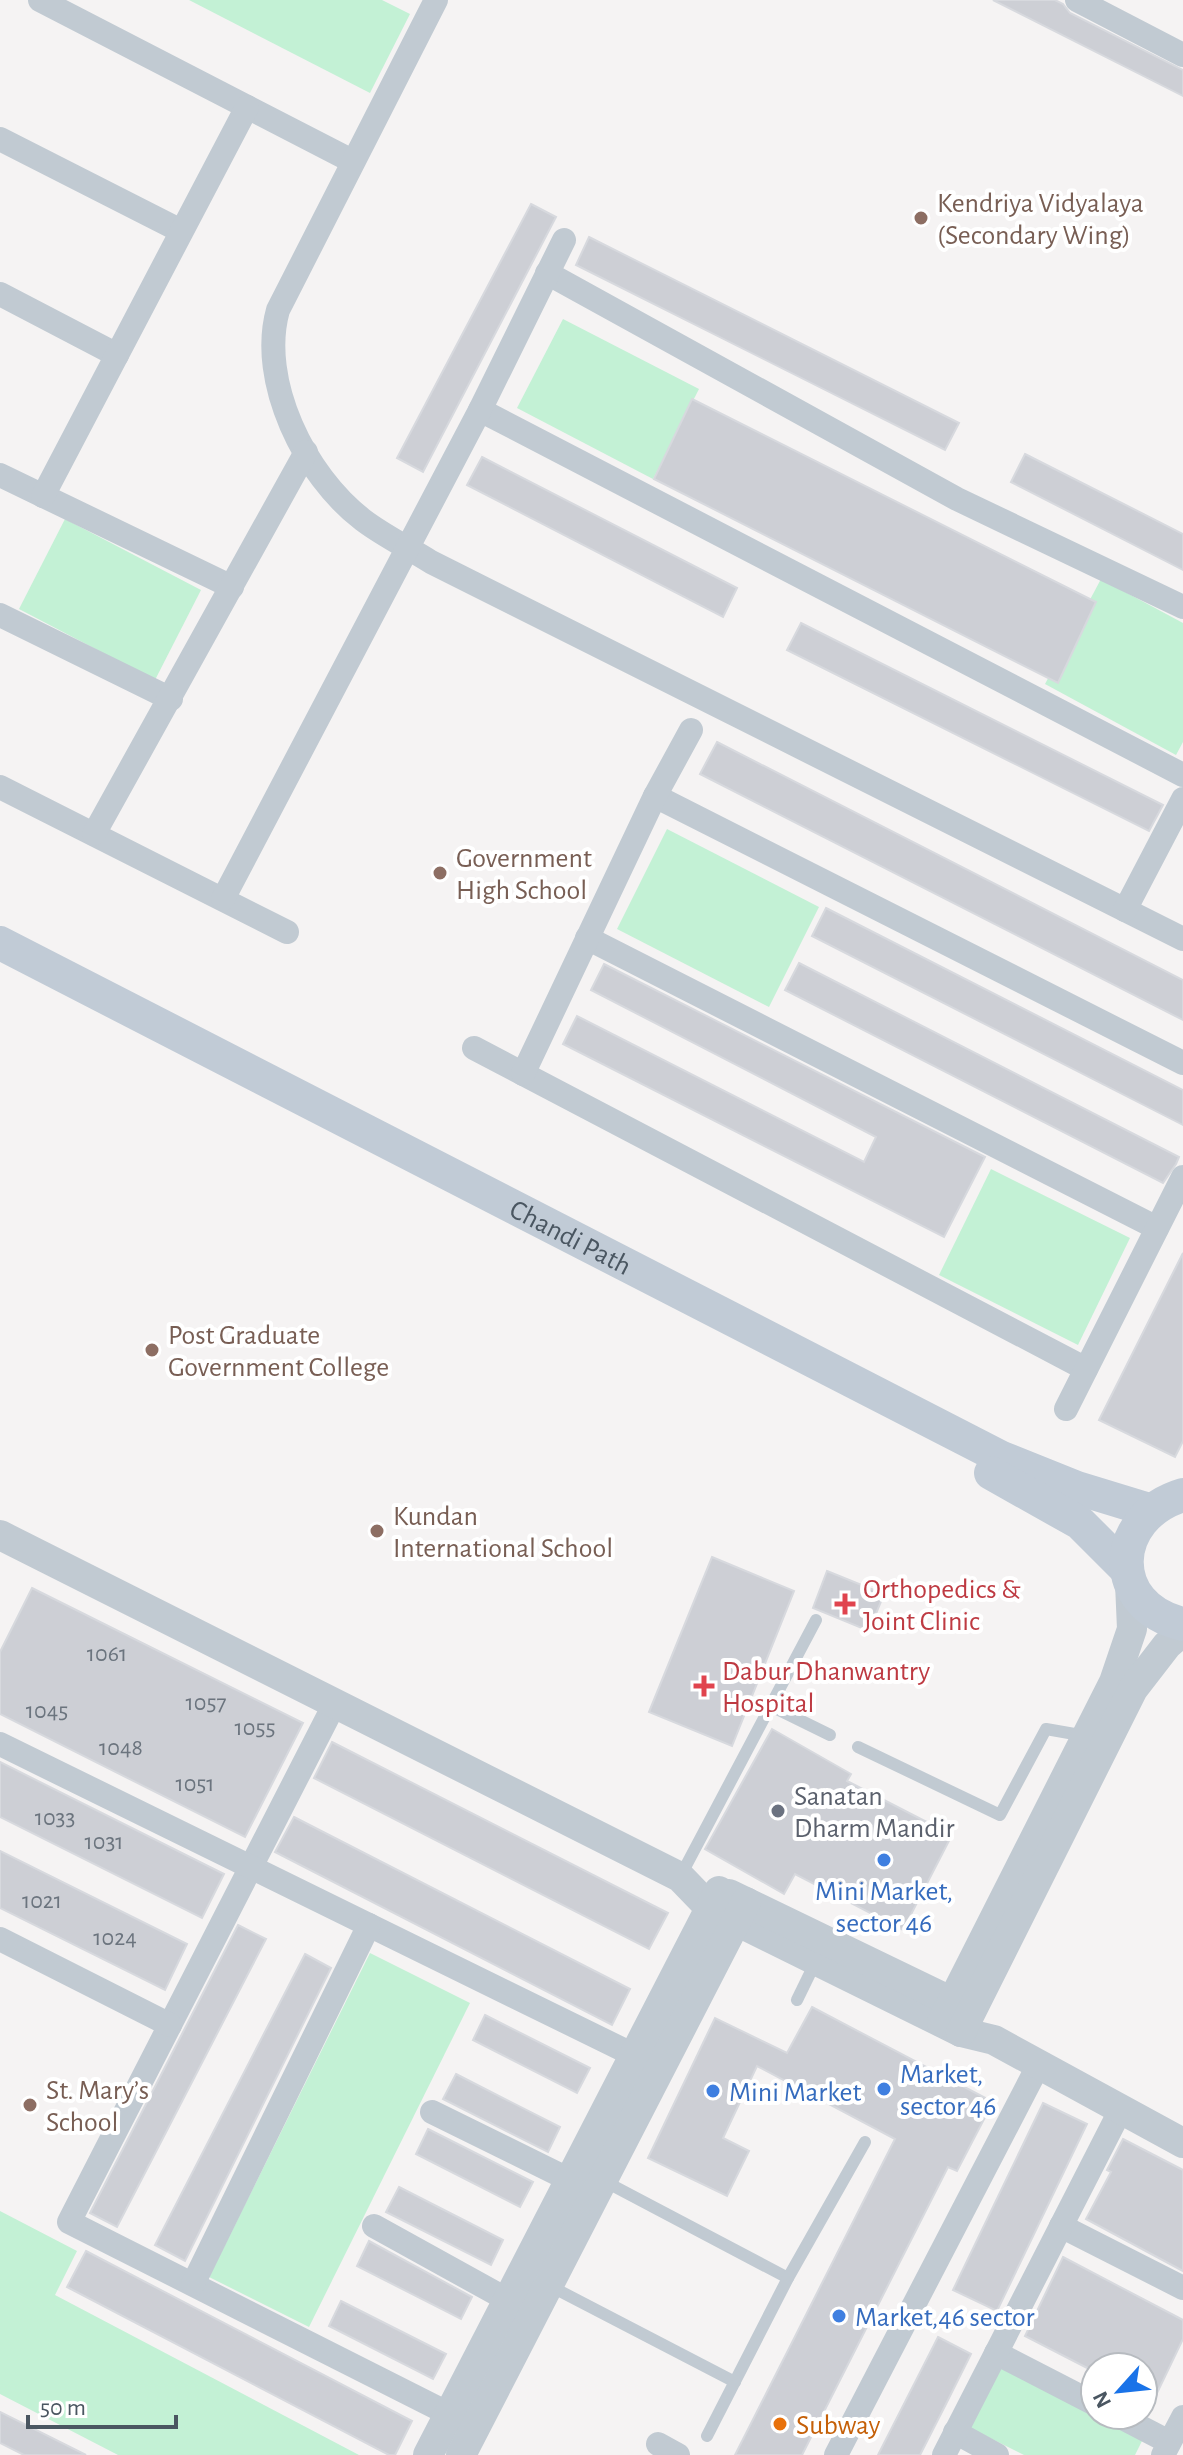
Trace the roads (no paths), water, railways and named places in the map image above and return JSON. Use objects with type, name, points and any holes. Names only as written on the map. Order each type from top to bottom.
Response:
[{"type":"main road","name":"Chandi Path","points":[[0,943],[1002,1458],[1077,1488],[1149,1510]]},
{"type":"main road","name":"Chandi Path","points":[[0,967],[997,1476],[1080,1523],[1128,1576],[1143,1604],[1165,1620],[1183,1624]]},
{"type":"main road","points":[[1128,1576],[1132,1533],[1149,1510],[1182,1494]]},
{"type":"street","points":[[40,0],[352,161]]},
{"type":"street","points":[[436,0],[278,310],[271,334],[282,404],[315,469],[362,519],[408,548],[1183,939]]},
{"type":"street","points":[[1077,0],[1183,55]]},
{"type":"street","points":[[43,496],[247,107]]},
{"type":"street","points":[[0,139],[181,231]]},
{"type":"street","points":[[223,899],[480,410],[564,240]]},
{"type":"street","points":[[547,273],[957,499],[1183,607]]},
{"type":"street","points":[[0,294],[117,355]]},
{"type":"street","points":[[480,410],[1183,775]]},
{"type":"street","points":[[94,834],[306,452]]},
{"type":"street","points":[[0,475],[232,587]]},
{"type":"street","points":[[0,615],[171,699]]},
{"type":"street","points":[[523,1074],[655,796],[691,730]]},
{"type":"street","points":[[0,787],[287,932]]},
{"type":"street","points":[[655,796],[1183,1063]]},
{"type":"street","points":[[1125,910],[1183,799]]},
{"type":"street","points":[[587,938],[1157,1228]]},
{"type":"street","points":[[474,1048],[1086,1369]]},
{"type":"street","points":[[1066,1409],[1183,1177]]},
{"type":"street","points":[[0,1535],[714,1897],[956,2016],[1038,2066],[1183,2143]]},
{"type":"street","points":[[956,2016],[1114,1682],[1132,1629],[1128,1576]]},
{"type":"street","points":[[956,2016],[1133,1689],[1167,1645],[1183,1631]]},
{"type":"street","points":[[335,1703],[69,2222],[462,2420]]},
{"type":"street","points":[[0,1744],[647,2061]]},
{"type":"street","points":[[714,1897],[816,1961],[956,2016]]},
{"type":"street","points":[[428,2455],[462,2420],[535,2279],[583,2175],[647,2061],[714,1897]]},
{"type":"street","points":[[193,2284],[369,1925]]},
{"type":"street","points":[[0,1939],[170,2025]]},
{"type":"street","points":[[836,2455],[1038,2066]]},
{"type":"street","points":[[944,2455],[1120,2111]]},
{"type":"street","points":[[432,2112],[583,2175]]},
{"type":"street","points":[[374,2226],[508,2300]]},
{"type":"street","points":[[1061,2226],[1183,2288]]},
{"type":"street","points":[[461,2455],[462,2420],[508,2300],[535,2279]]},
{"type":"street","points":[[996,2353],[1079,2396]]},
{"type":"street","points":[[1140,2431],[1166,2449],[1183,2417]]},
{"type":"street","points":[[955,2432],[997,2455]]},
{"type":"lane","points":[[714,1897],[771,1706],[816,1620]]},
{"type":"lane","points":[[771,1706],[830,1735]]},
{"type":"lane","points":[[858,1747],[1000,1815],[1046,1729],[1086,1736]]},
{"type":"lane","points":[[797,2000],[816,1961]]},
{"type":"lane","points":[[707,2436],[788,2278],[865,2142]]},
{"type":"lane","points":[[583,2175],[788,2278]]},
{"type":"lane","points":[[535,2279],[735,2382]]},
{"type":"place","name":"Kendriya Vidyalaya (Secondary Wing)","points":[[921,218]]},
{"type":"place","name":"Government High School","points":[[440,873]]},
{"type":"place","name":"Post Graduate Government College","points":[[152,1350]]},
{"type":"place","name":"Kundan International School","points":[[377,1531]]},
{"type":"place","name":"Orthopedics & Joint Clinic","points":[[845,1604]]},
{"type":"place","name":"Dabur Dhanwantry Hospital","points":[[704,1686]]},
{"type":"place","name":"Sanatan Dharm Mandir","points":[[778,1811]]},
{"type":"place","name":"Mini Market, sector 46","points":[[884,1860]]},
{"type":"place","name":"Market, sector 46","points":[[884,2089]]},
{"type":"place","name":"Mini Market","points":[[713,2091]]},
{"type":"place","name":"St. Mary’s School","points":[[30,2105]]},
{"type":"place","name":"Market,46 sector","points":[[839,2316]]},
{"type":"place","name":"Subway","points":[[780,2424]]}]
